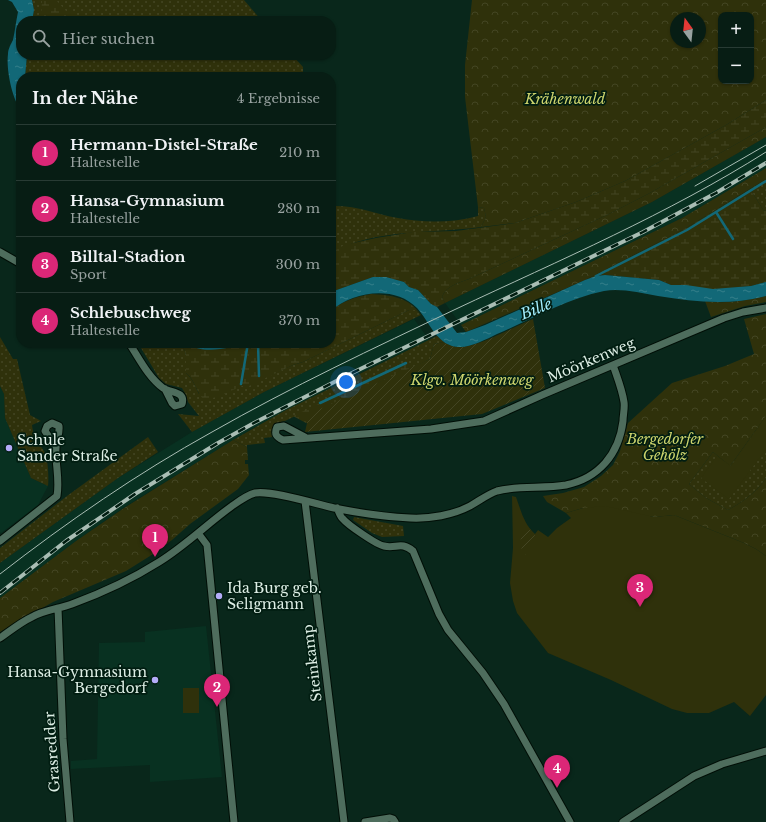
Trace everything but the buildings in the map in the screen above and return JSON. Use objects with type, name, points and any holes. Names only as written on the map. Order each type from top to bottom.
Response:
[{"type":"street","points":[[0,252],[16,261]]},
{"type":"street","name":"Möörkenweg","points":[[305,437],[284,426],[277,427],[275,431],[278,438],[282,440],[305,437],[431,429],[484,421],[724,318],[743,312],[766,308]]},
{"type":"street","points":[[132,348],[154,380],[165,389]]},
{"type":"street","points":[[0,638],[32,616],[72,604],[132,577],[159,562],[222,513],[242,499],[254,493],[271,493],[379,516],[412,519],[439,516],[468,507],[496,492],[514,488],[568,485],[585,479],[600,468],[611,457],[618,444],[622,429],[624,404],[613,365]]},
{"type":"street","points":[[0,541],[57,496],[59,484],[56,447]]},
{"type":"street","name":"Steinkamp","points":[[305,501],[344,822]]},
{"type":"street","points":[[337,508],[342,519],[378,544],[385,547],[400,545],[408,546],[413,551],[439,614],[448,630],[483,673],[504,704],[570,822]]},
{"type":"street","points":[[198,533],[207,545],[234,822]]},
{"type":"street","name":"Grasredder","points":[[58,608],[63,739],[70,822]]},
{"type":"street","points":[[623,822],[694,776],[722,764],[766,751]]},
{"type":"street","points":[[365,822],[390,818],[395,822]]},
{"type":"shaded area","points":[[766,137],[766,168],[682,218],[461,325],[445,303],[652,202]]},
{"type":"shaded area","points":[[414,319],[429,340],[349,378],[233,440],[123,508],[0,598],[0,563],[118,478],[192,432],[264,392]]},
{"type":"shaded area","name":"Schule Sander Straße","points":[[0,386],[4,394],[5,418],[31,478],[48,486],[38,505],[1,533],[0,532]]},
{"type":"shaded area","name":"Hansa-Gymnasium Bergedorf","points":[[206,626],[222,777],[150,782],[150,765],[71,769],[71,761],[97,759],[99,643],[145,642],[145,632]]},
{"type":"green space","points":[[32,0],[244,0],[258,16],[33,16],[34,10]]},
{"type":"green space","points":[[42,0],[56,0],[66,11],[78,16],[41,16]]},
{"type":"green space","name":"Krähenwald","points":[[472,0],[766,0],[766,100],[726,125],[625,181],[576,202],[515,223],[481,227],[486,217],[484,208],[478,207],[465,97],[465,65]]},
{"type":"green space","points":[[27,60],[297,60],[303,67],[303,72],[25,72]]},
{"type":"green space","points":[[766,100],[766,127],[648,194],[607,215],[453,285],[446,290],[442,297],[445,303],[437,307],[431,304],[418,290],[409,287],[404,282],[373,277],[336,290],[336,250],[344,245],[413,232],[456,231],[515,223],[576,202],[625,181],[726,125]]},
{"type":"green space","points":[[766,127],[766,137],[652,202],[445,303],[442,297],[446,290],[453,285],[607,215],[648,194]]},
{"type":"green space","points":[[766,168],[766,179],[686,228],[585,280],[466,332],[461,325],[682,218]]},
{"type":"green space","points":[[766,179],[766,210],[764,211],[750,189]]},
{"type":"green space","points":[[750,189],[764,211],[766,210],[766,282],[751,286],[713,290],[671,285],[659,280],[605,275],[596,276],[585,280],[686,228]]},
{"type":"green space","points":[[336,206],[357,208],[408,220],[438,222],[478,216],[478,207],[484,208],[486,217],[481,227],[404,233],[366,239],[336,251]]},
{"type":"green space","points":[[371,294],[399,298],[411,304],[421,315],[416,310],[409,310],[336,346],[336,308],[350,300]]},
{"type":"green space","points":[[766,296],[766,302],[745,306],[711,317],[705,301],[736,302]]},
{"type":"green space","points":[[409,310],[416,310],[421,315],[264,392],[192,432],[178,414],[199,416],[188,402],[182,388],[166,384],[159,378],[141,348],[184,348],[186,355],[186,373],[192,380],[199,394],[237,373],[268,376],[303,362],[332,348],[336,348],[336,346]]},
{"type":"green space","name":"Bergedorfer Gehölz","points":[[766,314],[766,416],[730,466],[713,452],[689,484],[706,498],[728,510],[749,496],[766,478],[766,556],[744,543],[674,515],[655,517],[583,508],[566,513],[547,502],[543,496],[563,493],[584,487],[601,476],[613,465],[620,451],[628,423],[672,383],[725,366],[754,354],[744,319]]},
{"type":"green space","name":"Klgv. Möörkenweg","points":[[533,319],[545,388],[482,414],[305,432],[309,414],[430,359],[434,344],[444,342],[457,347],[470,346]]},
{"type":"green space","points":[[437,336],[444,342],[434,344],[430,359],[410,369],[405,363],[276,424],[272,431],[272,437],[264,438],[265,443],[247,445],[247,447],[233,440],[286,410]]},
{"type":"green space","points":[[0,337],[13,359],[17,359],[30,415],[41,421],[32,425],[35,437],[45,454],[48,473],[48,486],[31,478],[5,418],[4,394],[0,386]]},
{"type":"green space","points":[[184,348],[332,348],[249,386],[242,386],[217,397],[204,400],[186,373],[186,355]]},
{"type":"green space","points":[[406,363],[410,369],[369,387],[349,415],[306,423],[293,416]]},
{"type":"green space","points":[[766,416],[766,478],[754,492],[728,510],[706,498],[689,484],[713,452],[730,466]]},
{"type":"green space","points":[[766,416],[766,449],[729,499],[701,478],[717,456],[731,466]]},
{"type":"green space","points":[[148,437],[158,452],[118,478],[0,563],[0,548],[67,496]]},
{"type":"green space","points":[[233,440],[247,447],[248,460],[245,460],[245,464],[248,464],[249,475],[238,489],[190,524],[172,540],[126,571],[53,602],[0,632],[0,598],[76,541],[124,508]]},
{"type":"green space","points":[[512,496],[516,497],[525,522],[535,534],[538,530],[548,537],[557,528],[571,518],[566,513],[583,508],[605,506],[654,517],[674,515],[744,543],[766,556],[766,695],[750,716],[734,702],[709,713],[687,713],[672,709],[611,680],[548,653],[517,613],[513,601],[510,583],[513,548]]},
{"type":"green space","points":[[354,517],[403,526],[404,536],[382,537],[372,533],[353,520]]},
{"type":"green space","points":[[528,527],[535,535],[525,555],[522,554],[520,531]]},
{"type":"green space","points":[[183,688],[199,688],[199,713],[183,713]]},
{"type":"water","points":[[8,0],[32,0],[34,10],[33,16],[17,16],[18,12],[12,2]]},
{"type":"water","points":[[16,23],[16,60],[27,60],[25,72],[16,72],[16,101],[9,76],[8,61],[8,50],[13,40]]},
{"type":"water","name":"Bille","points":[[605,275],[659,280],[671,285],[686,285],[713,289],[751,286],[766,282],[766,296],[739,301],[712,302],[685,300],[624,290],[604,291],[563,304],[479,342],[469,346],[460,347],[445,343],[435,333],[417,308],[408,301],[397,296],[374,293],[362,295],[336,307],[336,290],[373,277],[386,277],[404,282],[409,287],[418,290],[431,304],[437,307],[457,333],[466,332],[596,276]]},
{"type":"water","points":[[198,348],[226,348],[209,350]]},
{"type":"waterway","points":[[597,279],[596,276],[687,230],[766,181]]},
{"type":"waterway","points":[[716,212],[733,239]]},
{"type":"waterway","points":[[241,384],[247,348]]},
{"type":"waterway","points":[[258,348],[259,376]]},
{"type":"waterway","points":[[320,403],[406,363]]},
{"type":"tram line","points":[[695,186],[766,145]]},
{"type":"tram line","points":[[0,574],[77,517],[130,481],[242,415],[364,353],[652,216],[729,175],[766,152]]},
{"type":"railway","points":[[0,593],[66,541],[135,494],[218,443],[350,374],[643,232],[716,193],[766,163]]},
{"type":"place","name":"Schule Sander Straße","points":[[9,448]]},
{"type":"place","name":"Hermann-Distel-Straße","points":[[155,557]]},
{"type":"place","name":"Ida Burg geb. Seligmann","points":[[219,596]]},
{"type":"place","name":"Billtal-Stadion","points":[[640,607]]},
{"type":"place","name":"Hansa-Gymnasium Bergedorf","points":[[155,680]]},
{"type":"place","name":"Hansa-Gymnasium","points":[[217,707]]},
{"type":"place","name":"Schlebuschweg","points":[[557,788]]}]
